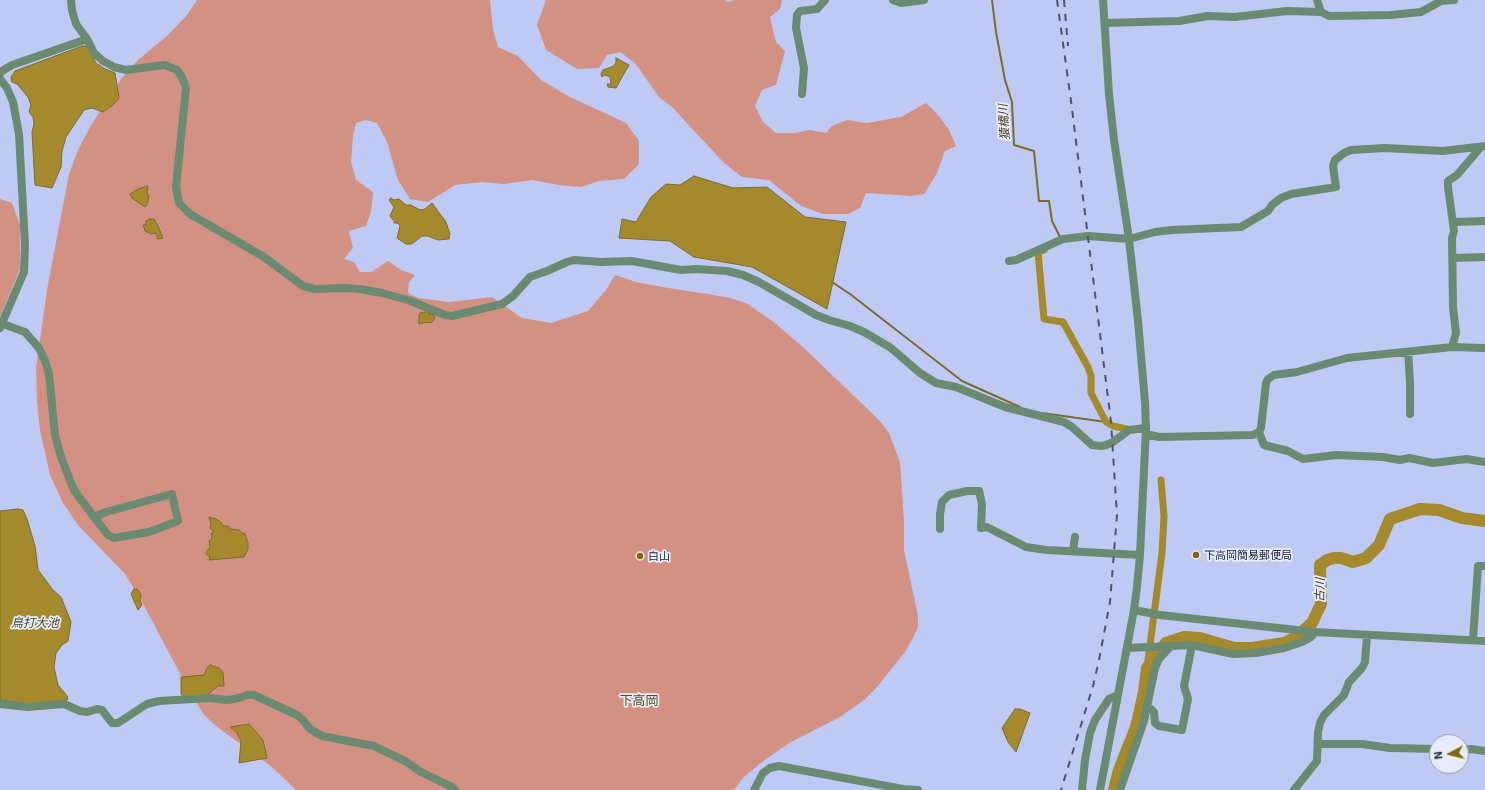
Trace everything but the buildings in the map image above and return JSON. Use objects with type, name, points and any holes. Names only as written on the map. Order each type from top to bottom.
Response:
[{"type":"street","points":[[71,0],[76,24],[87,39],[94,53],[103,61],[114,67],[126,70],[166,66],[177,70],[182,77],[186,88],[176,187],[179,203],[190,214],[264,257],[303,286],[315,289],[360,289],[382,293],[408,300],[444,315],[452,316],[502,304],[513,296],[530,277],[574,260],[632,262],[682,270],[696,269],[726,271],[759,282],[816,315],[864,332],[891,348],[920,373],[936,383],[956,387],[1005,407],[1064,422],[1072,427],[1092,445],[1106,445],[1113,442],[1129,430],[1146,431],[1159,437],[1248,436],[1259,432]]},
{"type":"street","points":[[802,94],[804,68],[796,28],[797,15],[800,11],[817,9],[825,0]]},
{"type":"street","points":[[893,0],[902,3],[924,0]]},
{"type":"street","points":[[1100,790],[1134,610],[1140,555],[1146,431],[1138,321],[1129,238],[1114,140],[1109,94],[1103,0]]},
{"type":"street","points":[[1317,0],[1321,12]]},
{"type":"street","points":[[1105,23],[1179,21],[1208,16],[1235,17],[1288,11],[1321,12],[1329,16],[1391,15],[1420,12],[1441,1],[1454,0]]},
{"type":"street","points":[[0,74],[2,71],[12,66],[87,39]]},
{"type":"street","points":[[0,79],[7,88],[13,102],[19,134],[25,245],[24,272],[1,326],[25,332],[39,348],[46,361],[49,374],[55,435],[61,457],[73,488],[94,517],[108,535],[114,538],[149,532],[178,521],[172,494],[106,512],[94,517]]},
{"type":"street","points":[[1009,261],[1016,260],[1062,240],[1088,236],[1129,238],[1172,230],[1241,227],[1268,211],[1272,205],[1281,198],[1291,194],[1336,187],[1333,166],[1335,160],[1351,150],[1385,148],[1443,151],[1483,147]]},
{"type":"street","points":[[1452,347],[1456,333],[1453,308],[1452,258],[1454,222],[1448,181],[1457,175],[1483,147]]},
{"type":"street","points":[[1454,222],[1485,221]]},
{"type":"street","points":[[1452,258],[1485,257]]},
{"type":"street","points":[[1485,348],[1452,347],[1347,358],[1297,372],[1274,375],[1268,379],[1266,383],[1259,432],[1264,445],[1288,451],[1303,459],[1336,454],[1383,457],[1400,460],[1409,458],[1433,463],[1466,459],[1485,462]]},
{"type":"street","points":[[1408,352],[1410,414]]},
{"type":"street","points":[[940,529],[942,502],[949,495],[967,491],[979,491],[982,504],[981,528],[987,527],[1026,547],[1140,555]]},
{"type":"street","points":[[1073,551],[1075,537]]},
{"type":"street","points":[[1473,640],[1478,566],[1485,566]]},
{"type":"street","points":[[1134,610],[1160,616],[1290,629],[1367,635],[1485,641]]},
{"type":"street","points":[[1127,648],[1192,645],[1233,654],[1256,653],[1284,648],[1302,642],[1311,637],[1313,631]]},
{"type":"street","points":[[1294,790],[1317,761],[1318,732],[1324,715],[1344,696],[1349,682],[1362,668],[1365,662],[1367,635]]},
{"type":"street","points":[[1147,705],[1154,712],[1155,723],[1159,726],[1182,730],[1188,699],[1184,686],[1192,645]]},
{"type":"street","points":[[1120,790],[1144,721],[1155,668],[1159,659],[1169,647]]},
{"type":"street","points":[[0,704],[27,707],[64,704],[80,711],[87,712],[97,709],[102,710],[112,722],[118,723],[147,704],[159,701],[210,698],[227,700],[254,695],[282,707],[296,715],[303,720],[310,729],[322,736],[374,746],[452,787],[455,790]]},
{"type":"street","points":[[1082,790],[1090,733],[1109,699],[1118,695]]},
{"type":"street","points":[[1318,744],[1368,744],[1390,748],[1429,749]]},
{"type":"street","points":[[1469,749],[1485,751]]},
{"type":"street","points":[[754,790],[763,773],[770,768],[779,766],[903,789],[918,790]]},
{"type":"shaded area","points":[[197,0],[490,0],[493,30],[498,47],[518,56],[541,80],[568,96],[626,123],[639,141],[639,164],[624,179],[599,181],[581,187],[558,185],[533,180],[503,184],[482,182],[455,185],[428,202],[410,199],[398,180],[387,142],[377,123],[366,120],[356,123],[353,135],[351,162],[356,180],[373,192],[371,212],[366,226],[349,231],[353,248],[344,259],[354,262],[360,272],[371,272],[388,261],[401,270],[415,275],[409,282],[408,293],[418,298],[449,302],[492,297],[522,318],[551,323],[588,311],[606,290],[615,275],[636,282],[730,298],[746,303],[775,323],[805,349],[879,420],[889,433],[900,462],[904,520],[904,550],[918,616],[918,626],[905,652],[877,687],[864,700],[840,717],[789,743],[744,777],[734,790],[296,790],[272,767],[216,726],[204,715],[192,696],[141,600],[125,574],[78,525],[63,503],[50,475],[40,430],[36,368],[47,290],[69,174],[78,150],[90,127],[121,79],[138,60],[168,35],[187,15]]},
{"type":"shaded area","points":[[546,0],[725,0],[728,2],[735,0],[782,0],[780,9],[770,17],[776,42],[785,51],[776,85],[762,90],[755,106],[763,122],[776,133],[795,133],[810,130],[826,133],[832,126],[847,120],[867,123],[901,117],[926,103],[939,116],[949,130],[956,146],[945,151],[937,173],[924,194],[911,196],[866,193],[860,208],[848,214],[823,214],[801,206],[769,180],[742,177],[724,163],[672,107],[659,97],[635,63],[620,52],[607,55],[599,68],[577,69],[546,50],[537,25]]},
{"type":"shaded area","points":[[0,199],[12,203],[20,225],[20,269],[0,317]]},
{"type":"water","points":[[82,46],[87,46],[96,63],[115,73],[119,98],[112,106],[103,112],[92,108],[84,110],[66,137],[62,151],[61,167],[52,188],[35,185],[32,132],[34,124],[33,117],[29,112],[31,105],[28,97],[17,84],[12,82],[11,77],[15,71]]},
{"type":"water","points":[[616,58],[629,65],[616,88],[608,87],[607,84],[611,84],[610,77],[604,75],[602,77],[601,74],[603,70],[614,66]]},
{"type":"water","points":[[694,176],[733,188],[767,187],[805,217],[846,222],[827,309],[752,267],[694,257],[670,241],[619,238],[622,219],[636,222],[651,197],[666,184],[680,185]]},
{"type":"water","points":[[148,186],[147,193],[149,196],[145,207],[132,198],[130,194],[138,189]]},
{"type":"water","points":[[391,198],[394,200],[399,199],[406,205],[411,205],[420,210],[425,209],[432,203],[446,222],[450,234],[449,239],[438,240],[428,236],[422,236],[412,244],[406,244],[397,238],[400,226],[398,223],[394,223],[390,216],[394,207],[389,200]]},
{"type":"water","points":[[154,219],[163,238],[157,239],[157,235],[155,233],[152,234],[145,231],[143,225],[146,225],[146,221]]},
{"type":"water","points":[[428,308],[429,314],[433,314],[435,317],[434,320],[431,323],[427,322],[419,324],[419,315],[421,312],[424,313]]},
{"type":"water","name":"鳥打大池","points":[[18,509],[23,510],[27,519],[35,546],[38,570],[53,590],[61,597],[71,622],[68,641],[62,645],[56,653],[54,667],[58,685],[68,697],[67,700],[28,704],[0,700],[0,511]]},
{"type":"water","points":[[209,517],[221,522],[223,526],[228,526],[230,529],[239,530],[245,534],[248,549],[244,557],[209,560],[210,557],[206,554],[210,547],[209,541],[212,538],[211,534],[214,532],[210,528],[211,524]]},
{"type":"water","points":[[134,589],[137,589],[141,594],[140,600],[142,605],[138,610],[131,594]]},
{"type":"water","points":[[210,665],[219,668],[223,672],[224,686],[218,686],[207,695],[184,697],[181,694],[181,677],[204,675]]},
{"type":"water","points":[[1015,709],[1020,709],[1030,713],[1016,752],[1008,742],[1002,728]]},
{"type":"water","points":[[249,724],[263,740],[267,758],[239,763],[241,741],[237,733],[230,727]]},
{"type":"waterway","name":"猿橋川","points":[[992,0],[1005,80],[1012,102],[1014,145],[1034,151],[1039,201],[1049,201],[1052,221],[1060,237]]},
{"type":"waterway","points":[[1044,250],[1038,252],[1044,319],[1063,322],[1088,367],[1091,376],[1091,393],[1106,422],[1113,426],[1127,429]]},
{"type":"waterway","points":[[832,282],[850,294],[962,381],[1020,407]]},
{"type":"waterway","points":[[1042,413],[1106,422]]},
{"type":"waterway","points":[[1147,668],[1162,553],[1164,516],[1161,480]]},
{"type":"waterway","name":"古川","points":[[1114,790],[1119,770],[1136,727],[1144,692],[1147,668],[1166,643],[1184,637],[1200,638],[1234,648],[1252,648],[1284,643],[1296,637],[1312,623],[1321,604],[1320,565],[1327,560],[1334,558],[1341,558],[1353,562],[1366,558],[1379,545],[1390,519],[1420,509],[1439,510],[1462,518],[1485,521]]},
{"type":"railway","points":[[1057,0],[1111,422],[1117,515],[1110,602],[1099,660],[1093,686],[1061,790]]},
{"type":"railway","points":[[1064,0],[1068,46]]},
{"type":"place","name":"下高岡簡易郵便局","points":[[1196,555]]},
{"type":"place","name":"白山","points":[[640,556]]},
{"type":"district","name":"下高岡","points":[[639,701]]}]
